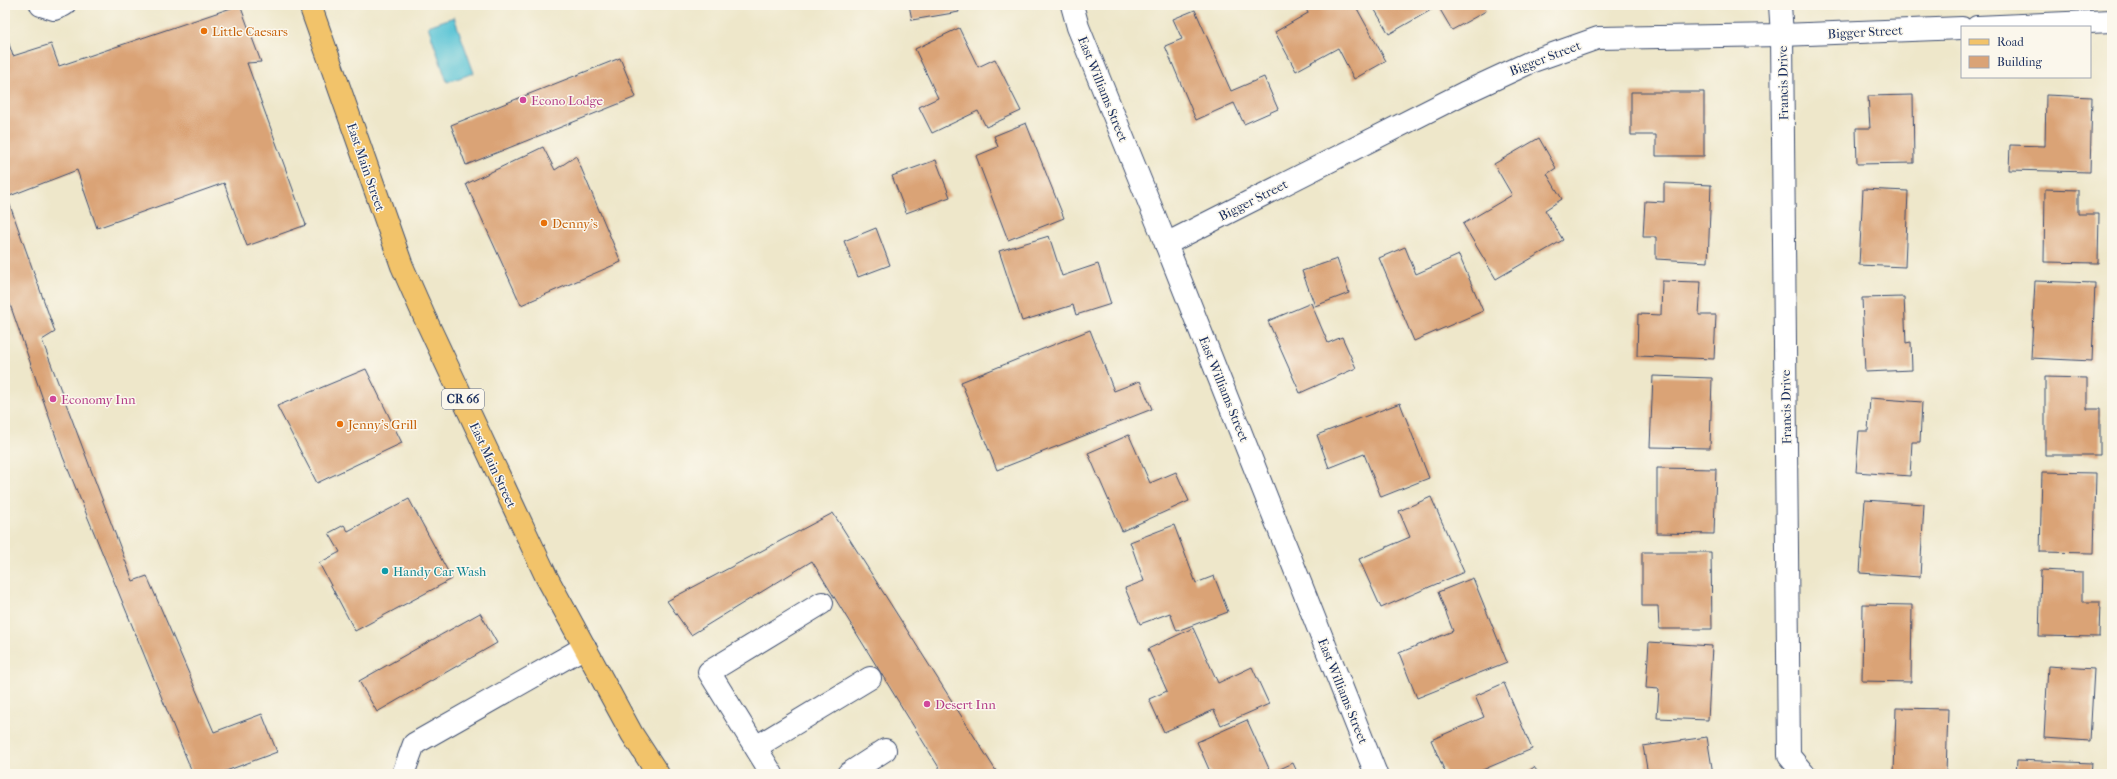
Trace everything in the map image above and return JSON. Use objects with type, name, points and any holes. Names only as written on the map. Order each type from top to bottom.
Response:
[{"type":"main road","name":"East Main Street","points":[[310,5],[402,266],[493,466],[546,576],[632,734],[658,774]]},
{"type":"street","points":[[41,5],[54,9],[64,5]]},
{"type":"street","name":"East Williams Street","points":[[1072,5],[1078,27],[1166,244],[1376,774]]},
{"type":"street","name":"Francis Drive","points":[[1780,5],[1782,36],[1789,756],[1804,774]]},
{"type":"street","points":[[1999,26],[2112,21]]},
{"type":"street","name":"Bigger Street","points":[[1166,244],[1471,90],[1533,61],[1598,38],[1782,36],[1961,28]]},
{"type":"street","points":[[772,774],[709,672],[822,602]]},
{"type":"street","points":[[403,774],[414,744],[585,647]]},
{"type":"street","points":[[756,747],[870,678]]},
{"type":"street","points":[[848,774],[885,750]]},
{"type":"water","points":[[454,17],[474,73],[447,82],[428,26]]},
{"type":"building","name":"Economy Inn","points":[[240,5],[261,62],[247,63],[306,225],[247,246],[224,183],[97,228],[77,170],[7,197],[55,332],[42,340],[133,581],[147,576],[214,732],[262,714],[277,752],[218,774],[193,774],[63,457],[5,290],[5,32],[13,56],[51,44],[59,66]]},
{"type":"building","points":[[909,5],[957,5],[959,12],[912,20]]},
{"type":"building","points":[[1304,5],[1355,5],[1386,61],[1354,79],[1338,48],[1296,71],[1275,32],[1308,13]]},
{"type":"building","points":[[1372,5],[1483,5],[1486,11],[1452,30],[1438,6],[1389,34]]},
{"type":"building","points":[[1195,10],[1231,91],[1264,77],[1278,109],[1244,124],[1234,103],[1196,120],[1165,46],[1182,39],[1173,19]]},
{"type":"building","points":[[959,28],[978,67],[995,59],[1021,111],[986,127],[978,111],[932,133],[919,107],[938,98],[915,49]]},
{"type":"building","points":[[620,58],[636,97],[466,165],[451,125]]},
{"type":"building","points":[[1631,92],[1704,92],[1704,156],[1656,156],[1656,135],[1631,135]]},
{"type":"building","points":[[1913,95],[1914,163],[1857,164],[1856,128],[1870,128],[1868,96]]},
{"type":"building","points":[[2046,95],[2092,97],[2090,172],[2009,170],[2010,145],[2045,146]]},
{"type":"building","points":[[1026,123],[1064,218],[1008,240],[976,156],[998,147],[994,136]]},
{"type":"building","points":[[1539,138],[1556,168],[1547,174],[1562,199],[1545,210],[1563,240],[1496,279],[1463,224],[1512,195],[1494,164]]},
{"type":"building","name":"Denny's","points":[[543,147],[555,170],[576,156],[621,262],[521,305],[466,184]]},
{"type":"building","points":[[936,160],[950,197],[906,213],[892,176]]},
{"type":"building","points":[[1664,183],[1711,185],[1708,262],[1656,259],[1656,237],[1643,237],[1645,201],[1664,202]]},
{"type":"building","points":[[1863,189],[1908,191],[1905,267],[1859,265]]},
{"type":"building","points":[[2045,189],[2078,190],[2078,214],[2099,214],[2098,263],[2044,262]]},
{"type":"building","points":[[876,228],[890,265],[858,277],[844,241]]},
{"type":"building","points":[[1049,236],[1062,276],[1098,264],[1111,304],[1076,315],[1073,305],[1022,321],[999,251]]},
{"type":"building","points":[[1405,247],[1416,274],[1459,255],[1483,311],[1414,341],[1379,258]]},
{"type":"building","points":[[1337,259],[1349,293],[1315,306],[1302,271]]},
{"type":"building","points":[[1662,281],[1701,282],[1699,315],[1716,315],[1714,359],[1637,356],[1638,314],[1661,315]]},
{"type":"building","points":[[2035,281],[2095,283],[2092,361],[2031,358]]},
{"type":"building","points":[[1904,297],[1906,343],[1911,342],[1912,370],[1865,372],[1862,298]]},
{"type":"building","points":[[1311,303],[1328,343],[1342,337],[1356,368],[1300,393],[1268,321]]},
{"type":"building","points":[[1090,330],[1114,391],[1140,381],[1152,409],[997,470],[961,382]]},
{"type":"building","name":"Jenny's Grill","points":[[366,369],[402,443],[317,483],[277,406]]},
{"type":"building","points":[[1653,376],[1712,378],[1710,448],[1650,447]]},
{"type":"building","points":[[2045,377],[2087,378],[2087,409],[2100,409],[2100,455],[2045,455]]},
{"type":"building","points":[[1870,398],[1922,402],[1920,442],[1912,442],[1910,476],[1856,472],[1859,431],[1868,431]]},
{"type":"building","points":[[1400,403],[1429,478],[1381,497],[1364,454],[1329,468],[1317,435]]},
{"type":"building","points":[[1129,435],[1150,483],[1176,472],[1189,501],[1122,531],[1088,453]]},
{"type":"building","points":[[1657,468],[1716,469],[1714,534],[1657,533]]},
{"type":"building","points":[[2042,472],[2096,473],[2094,553],[2040,552]]},
{"type":"building","points":[[1431,497],[1464,572],[1381,608],[1359,559],[1410,537],[1399,511]]},
{"type":"building","name":"Handy Car Wash","points":[[409,499],[452,579],[355,631],[319,563],[340,552],[329,533],[344,525],[348,531]]},
{"type":"building","points":[[1865,500],[1924,504],[1920,577],[1860,573]]},
{"type":"building","name":"Desert Inn","points":[[833,513],[998,774],[943,774],[812,561],[691,635],[667,601]]},
{"type":"building","points":[[1174,525],[1196,583],[1214,576],[1228,612],[1177,631],[1170,613],[1140,624],[1125,588],[1144,581],[1130,542]]},
{"type":"building","points":[[1642,552],[1711,552],[1712,629],[1659,629],[1658,606],[1642,606]]},
{"type":"building","points":[[2041,570],[2082,572],[2082,602],[2100,602],[2099,637],[2039,636]]},
{"type":"building","points":[[1473,578],[1507,662],[1417,698],[1399,653],[1453,631],[1438,592]]},
{"type":"building","points":[[1863,604],[1912,605],[1911,682],[1862,681]]},
{"type":"building","points":[[480,613],[497,643],[377,712],[359,681]]},
{"type":"building","points":[[1193,628],[1218,683],[1252,667],[1269,704],[1221,725],[1214,710],[1164,732],[1149,699],[1167,691],[1148,649]]},
{"type":"building","points":[[1649,642],[1712,646],[1708,720],[1657,718],[1659,689],[1646,688]]},
{"type":"building","points":[[2048,666],[2094,669],[2090,741],[2044,738]]},
{"type":"building","points":[[1504,683],[1532,749],[1473,774],[1446,774],[1431,740],[1484,717],[1475,696]]},
{"type":"building","points":[[1896,708],[1948,709],[1946,774],[1894,774]]},
{"type":"building","points":[[1247,720],[1271,773],[1293,763],[1298,774],[1211,774],[1197,742]]},
{"type":"building","points":[[1707,737],[1713,774],[1648,774],[1643,746]]},
{"type":"building","points":[[2017,760],[2092,763],[2091,774],[2016,774]]},
{"type":"building","points":[[1534,767],[1539,774],[1525,774]]},
{"type":"place","name":"Little Caesars","points":[[204,31]]},
{"type":"place","name":"Econo Lodge","points":[[523,100]]},
{"type":"place","name":"Denny's","points":[[544,223]]},
{"type":"place","name":"Economy Inn","points":[[53,399]]},
{"type":"place","name":"Jenny's Grill","points":[[340,424]]},
{"type":"place","name":"Handy Car Wash","points":[[385,571]]},
{"type":"place","name":"Desert Inn","points":[[927,704]]}]
